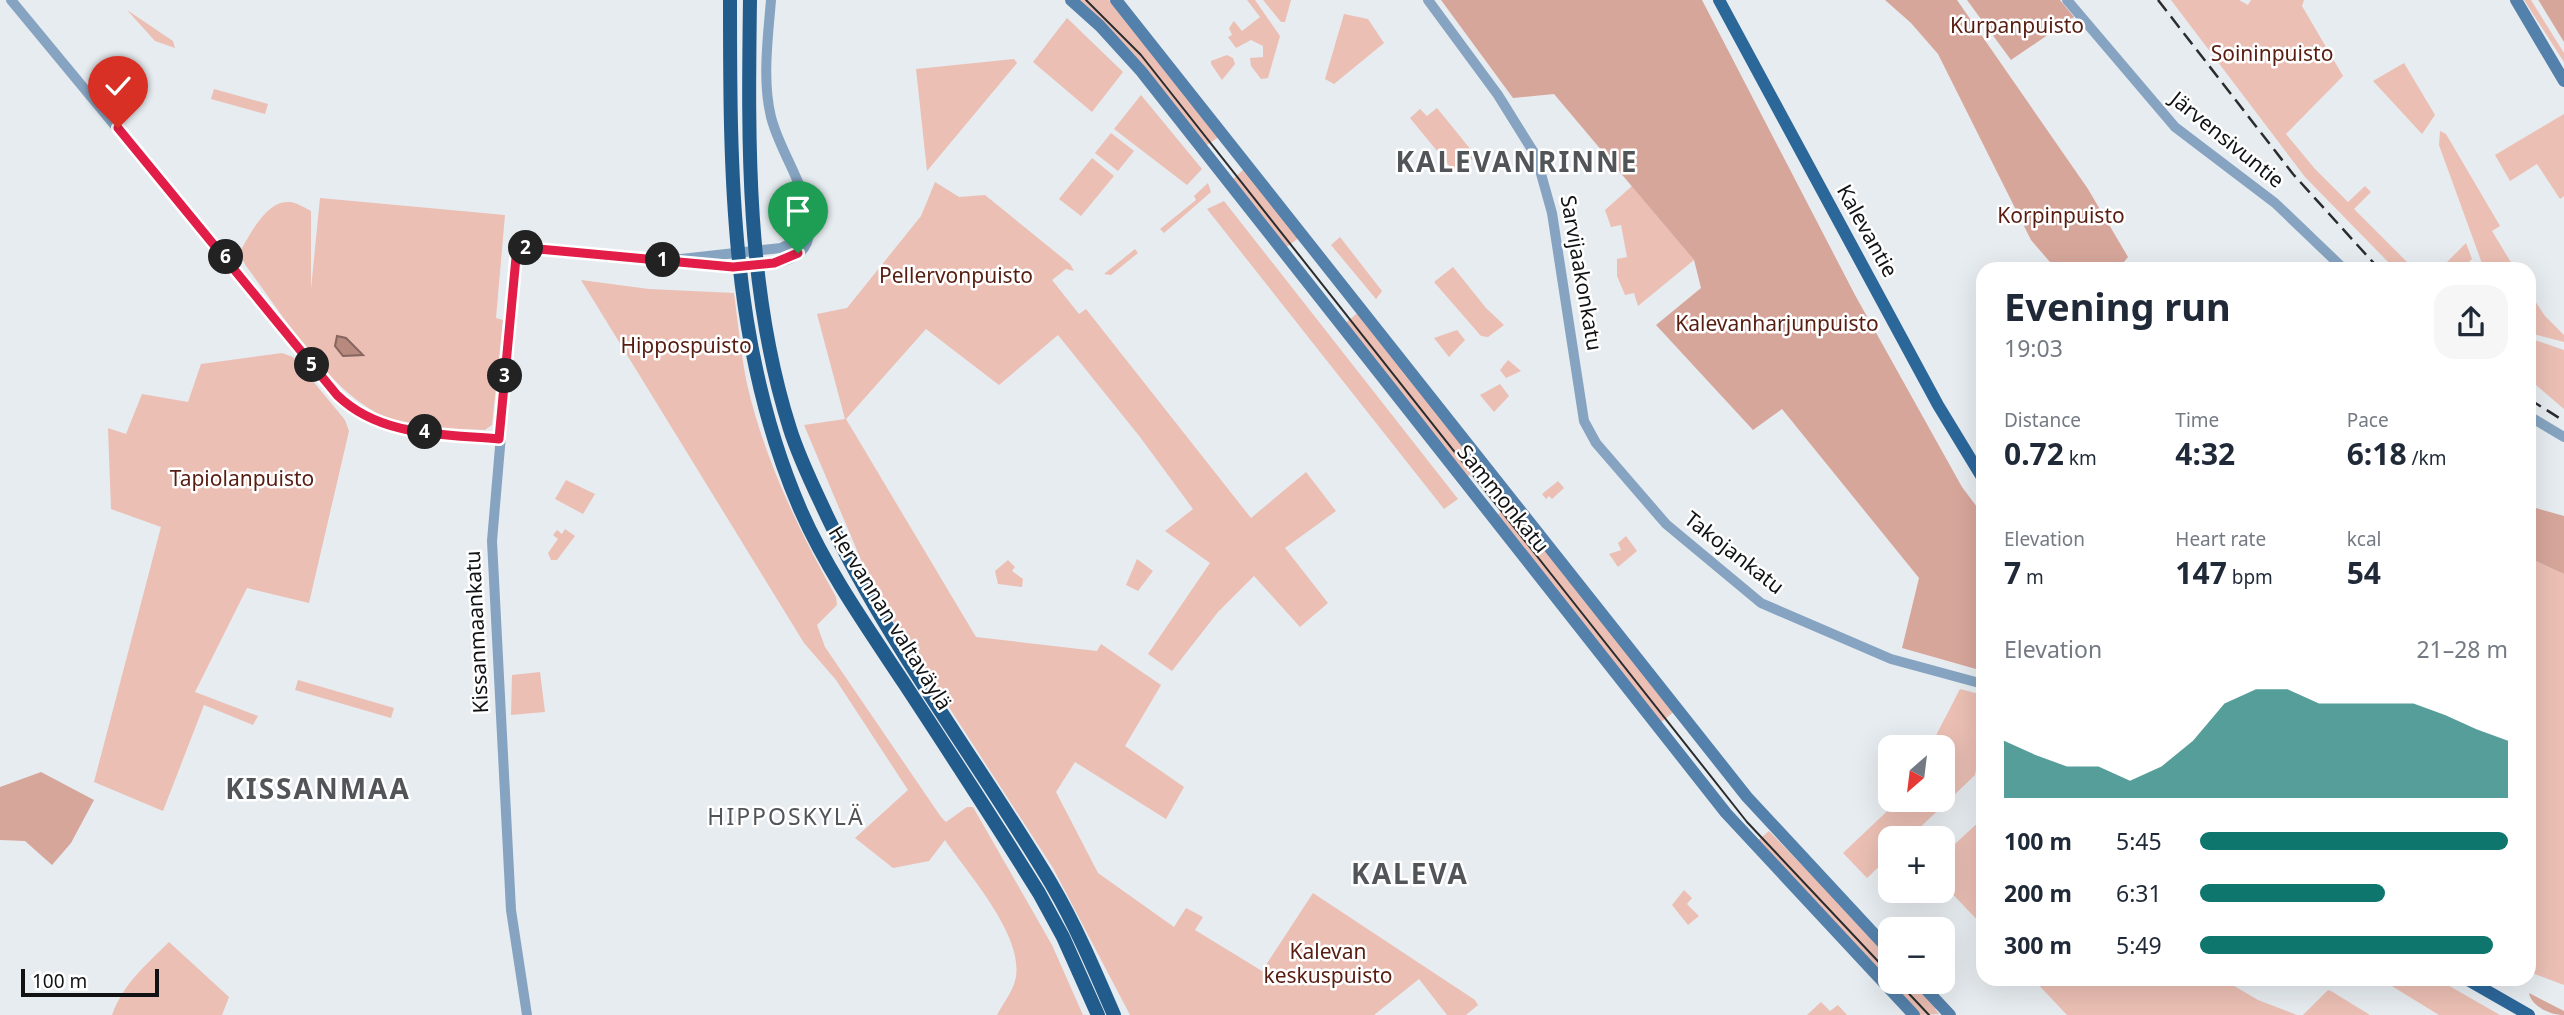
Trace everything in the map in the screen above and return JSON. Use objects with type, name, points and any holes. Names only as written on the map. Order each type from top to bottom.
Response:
[{"type":"highway","name":"Hervannan valtaväylä","points":[[730,0],[730,123],[738,259],[760,395],[783,467],[818,547],[849,600],[1039,893],[1063,937],[1098,1015]]},
{"type":"highway","name":"Hervannan valtaväylä","points":[[750,0],[749,99],[757,259],[774,373],[791,431],[833,527],[886,626],[1052,886],[1114,1015]]},
{"type":"main road","name":"Sammonkatu","points":[[1071,0],[1100,26],[1141,71],[1726,813],[1914,1015]]},
{"type":"main road","name":"Sammonkatu","points":[[1116,0],[1747,797],[1878,938]]},
{"type":"main road","name":"Kalevantie","points":[[1719,0],[1938,405],[1976,468]]},
{"type":"main road","points":[[2516,0],[2564,81]]},
{"type":"main road","points":[[2478,986],[2529,1015]]},
{"type":"main road","points":[[1930,994],[1950,1015]]},
{"type":"street","points":[[11,0],[346,405],[365,418],[390,427],[499,439]]},
{"type":"street","name":"Sarvijaakonkatu","points":[[1428,0],[1498,95],[1536,156],[1552,213],[1584,421]]},
{"type":"street","name":"Järvensivuntie","points":[[2067,0],[2175,127],[2275,204],[2337,262]]},
{"type":"street","points":[[738,259],[798,253],[808,240],[800,184],[771,116],[768,98],[771,1]]},
{"type":"street","name":"Kissanmaankatu","points":[[527,1015],[511,910],[492,541],[517,247],[668,260],[738,259]]},
{"type":"street","points":[[2536,420],[2564,437]]},
{"type":"street","name":"Takojankatu","points":[[1584,421],[1596,443],[1665,524],[1760,603],[1891,659],[1976,682]]},
{"type":"green space","points":[[1075,0],[1109,0],[1220,136],[1204,147]]},
{"type":"green space","points":[[1247,0],[1255,0],[1280,36],[1268,78],[1261,79],[1251,66],[1250,58],[1263,57],[1263,46],[1251,40],[1236,48],[1228,37],[1232,35],[1229,28],[1234,21],[1242,31],[1260,17]]},
{"type":"green space","points":[[1263,0],[1291,0],[1285,22],[1281,22]]},
{"type":"green space","name":"Kalevanharjunpuisto","points":[[1441,0],[1702,0],[1855,295],[1962,487],[1976,506],[1976,669],[1902,648],[1919,578],[1782,409],[1753,430],[1656,325],[1701,288],[1694,260],[1554,94],[1513,98]]},
{"type":"green space","name":"Korpinpuisto","points":[[1885,0],[1957,0],[2088,189],[2128,257],[2124,262],[2050,262],[2031,240],[1938,54],[1911,23]]},
{"type":"green space","name":"Kurpanpuisto","points":[[1967,0],[2060,0],[2074,17],[2011,60]]},
{"type":"green space","name":"Soininpuisto","points":[[2171,0],[2239,0],[2248,5],[2251,0],[2304,0],[2302,6],[2343,76],[2286,134],[2315,169],[2348,202],[2365,186],[2371,192],[2354,209],[2407,262],[2388,262],[2305,177]]},
{"type":"green space","points":[[2524,0],[2531,0],[2564,53],[2564,62]]},
{"type":"green space","points":[[2564,0],[2564,42],[2539,1]]},
{"type":"green space","points":[[127,10],[173,41],[175,48],[155,41]]},
{"type":"green space","points":[[1344,14],[1368,19],[1384,43],[1334,84],[1325,79]]},
{"type":"green space","points":[[1067,18],[1123,72],[1092,112],[1033,62]]},
{"type":"green space","points":[[1227,55],[1233,58],[1235,64],[1222,80],[1211,61]]},
{"type":"green space","points":[[1014,59],[1017,63],[927,171],[916,69]]},
{"type":"green space","points":[[2404,63],[2435,115],[2422,134],[2373,81]]},
{"type":"green space","points":[[214,89],[268,104],[265,114],[211,99]]},
{"type":"green space","points":[[1141,95],[1202,169],[1187,185],[1114,129]]},
{"type":"green space","points":[[1437,108],[1476,156],[1456,174],[1410,118],[1420,109],[1427,116]]},
{"type":"green space","points":[[2564,114],[2564,196],[2560,199],[2537,164],[2510,181],[2495,155]]},
{"type":"green space","points":[[2440,131],[2446,134],[2500,226],[2492,231],[2511,262],[2481,262],[2439,145]]},
{"type":"green space","points":[[1111,133],[1134,151],[1118,171],[1095,153]]},
{"type":"green space","points":[[1092,158],[1114,176],[1081,216],[1059,199]]},
{"type":"green space","points":[[1244,169],[1300,237],[1285,248],[1232,180]]},
{"type":"green space","points":[[935,182],[959,197],[985,195],[1070,264],[1074,271],[1066,269],[1052,280],[1079,314],[1086,309],[1251,518],[1306,472],[1336,511],[1285,548],[1328,603],[1300,627],[1254,576],[1218,612],[1172,671],[1148,654],[1210,563],[1165,531],[1193,509],[1140,437],[1058,335],[999,385],[926,329],[846,419],[976,637],[1097,651],[1101,644],[1161,685],[1125,746],[1184,787],[1166,819],[1075,762],[1056,792],[1098,873],[1174,927],[1186,908],[1203,917],[1195,930],[1262,971],[1313,893],[1475,1000],[1478,1005],[1466,1015],[1447,1015],[1419,979],[1374,1015],[1130,1015],[1053,868],[875,593],[804,425],[845,419],[817,314],[847,308],[921,216]]},
{"type":"green space","points":[[1208,183],[1211,192],[1164,233],[1160,229],[1196,200],[1194,196]]},
{"type":"green space","points":[[1632,186],[1694,260],[1638,306],[1634,293],[1625,295],[1617,276],[1617,259],[1627,257],[1621,225],[1611,227],[1605,210]]},
{"type":"green space","points":[[320,198],[505,215],[496,318],[503,320],[492,425],[485,430],[420,426],[399,422],[375,412],[353,397],[333,378],[295,333],[239,253],[253,229],[273,207],[289,202],[300,205],[311,211],[311,289]]},
{"type":"green space","points":[[1224,201],[1458,499],[1444,509],[1207,209]]},
{"type":"green space","points":[[1340,237],[1382,291],[1376,299],[1331,245]]},
{"type":"green space","points":[[2466,243],[2472,259],[2469,262],[2447,262]]},
{"type":"green space","points":[[1135,249],[1138,253],[1111,275],[1104,274]]},
{"type":"green space","points":[[1453,267],[1486,308],[1504,325],[1488,337],[1481,336],[1434,282]]},
{"type":"green space","name":"Hippospuisto","points":[[581,280],[649,289],[734,293],[747,384],[763,439],[796,520],[836,597],[837,605],[817,625],[825,647],[941,817],[946,822],[967,807],[973,807],[1052,945],[1083,1015],[997,1015],[1015,981],[1016,964],[1012,945],[993,907],[945,840],[929,861],[893,868],[855,838],[908,790],[836,680],[804,643]]},
{"type":"green space","points":[[2536,302],[2564,335],[2564,342],[2536,335]]},
{"type":"green space","points":[[1360,311],[1481,467],[1467,477],[1344,324]]},
{"type":"green space","points":[[1457,330],[1465,340],[1449,357],[1434,338]]},
{"type":"green space","points":[[2536,340],[2564,350],[2564,409],[2536,385]]},
{"type":"green space","name":"Tapiolanpuisto","points":[[282,353],[293,357],[345,420],[349,431],[309,603],[247,588],[195,692],[258,716],[253,725],[204,705],[163,811],[94,782],[161,527],[111,509],[108,428],[126,434],[142,394],[188,402],[201,364]]},
{"type":"green space","points":[[1508,360],[1521,371],[1506,378],[1500,370]]},
{"type":"green space","points":[[1500,384],[1509,396],[1494,412],[1480,395]]},
{"type":"green space","points":[[566,480],[595,494],[583,514],[555,499]]},
{"type":"green space","points":[[1558,481],[1564,488],[1552,499],[1549,496],[1546,499],[1542,494]]},
{"type":"green space","points":[[1510,505],[1675,711],[1660,723],[1497,515]]},
{"type":"green space","points":[[2536,508],[2564,516],[2564,574],[2536,561]]},
{"type":"green space","points":[[565,529],[575,536],[557,560],[551,560],[548,553],[558,539],[553,535],[557,530],[562,534]]},
{"type":"green space","points":[[1626,536],[1637,551],[1618,567],[1609,554],[1621,550],[1618,543]]},
{"type":"green space","points":[[1137,559],[1153,571],[1138,591],[1126,585]]},
{"type":"green space","points":[[1008,560],[1015,567],[1012,571],[1023,579],[1022,587],[998,584],[995,571]]},
{"type":"green space","points":[[2536,561],[2564,574],[2564,985],[2536,975]]},
{"type":"green space","points":[[540,672],[545,712],[511,715],[512,675]]},
{"type":"green space","points":[[298,680],[394,708],[391,718],[295,690]]},
{"type":"green space","points":[[1960,689],[1976,693],[1975,775],[1955,794],[1955,735],[1936,735]]},
{"type":"green space","points":[[41,772],[94,800],[71,843],[52,865],[25,841],[0,840],[0,787]]},
{"type":"green space","points":[[1886,812],[1936,812],[1922,826],[1878,826],[1878,867],[1867,878],[1843,853]]},
{"type":"green space","points":[[1976,824],[1976,919],[1955,897],[1955,844]]},
{"type":"green space","points":[[1769,831],[1878,944],[1878,970],[1757,841]]},
{"type":"green space","points":[[1684,890],[1692,898],[1687,904],[1699,916],[1688,925],[1672,905]]},
{"type":"green space","points":[[169,942],[229,997],[222,1015],[112,1015],[129,984]]},
{"type":"green space","points":[[2040,986],[2234,986],[2258,1000],[2297,1015],[2067,1015]]},
{"type":"green space","points":[[2392,986],[2449,986],[2500,1015],[2439,1015]]},
{"type":"green space","points":[[2328,990],[2331,991],[2370,1015],[2303,1015]]},
{"type":"green space","points":[[2529,993],[2564,1011],[2564,1015],[2542,1009],[2533,1002]]},
{"type":"green space","points":[[1900,994],[1926,994],[1938,1006],[1935,1009],[1939,1014],[1920,1015]]},
{"type":"green space","points":[[1821,1002],[1830,1011],[1838,1005],[1847,1015],[1807,1015]]},
{"type":"shaded area","points":[[337,336],[346,338],[363,355],[343,356],[335,346]]},
{"type":"tram line","points":[[1086,0],[1141,55],[1747,822],[1878,961]]},
{"type":"tram line","points":[[1909,994],[1929,1015]]},
{"type":"railway","points":[[2158,0],[2293,174],[2373,262]]},
{"type":"railway","points":[[2536,403],[2564,421]]},
{"type":"district","name":"KALEVANRINNE","points":[[1517,162]]},
{"type":"district","name":"KISSANMAA","points":[[318,789]]},
{"type":"district","name":"HIPPOSKYLÄ","points":[[786,817]]},
{"type":"district","name":"KALEVA","points":[[1410,874]]},
{"type":"route","points":[[118,128],[346,405],[376,423],[417,432],[499,439],[517,247],[733,267],[774,263],[798,253]]},
{"type":"park label","name":"Pellervonpuisto","points":[[956,276]]},
{"type":"park label","name":"Kalevan keskuspuisto","points":[[1328,964]]}]
